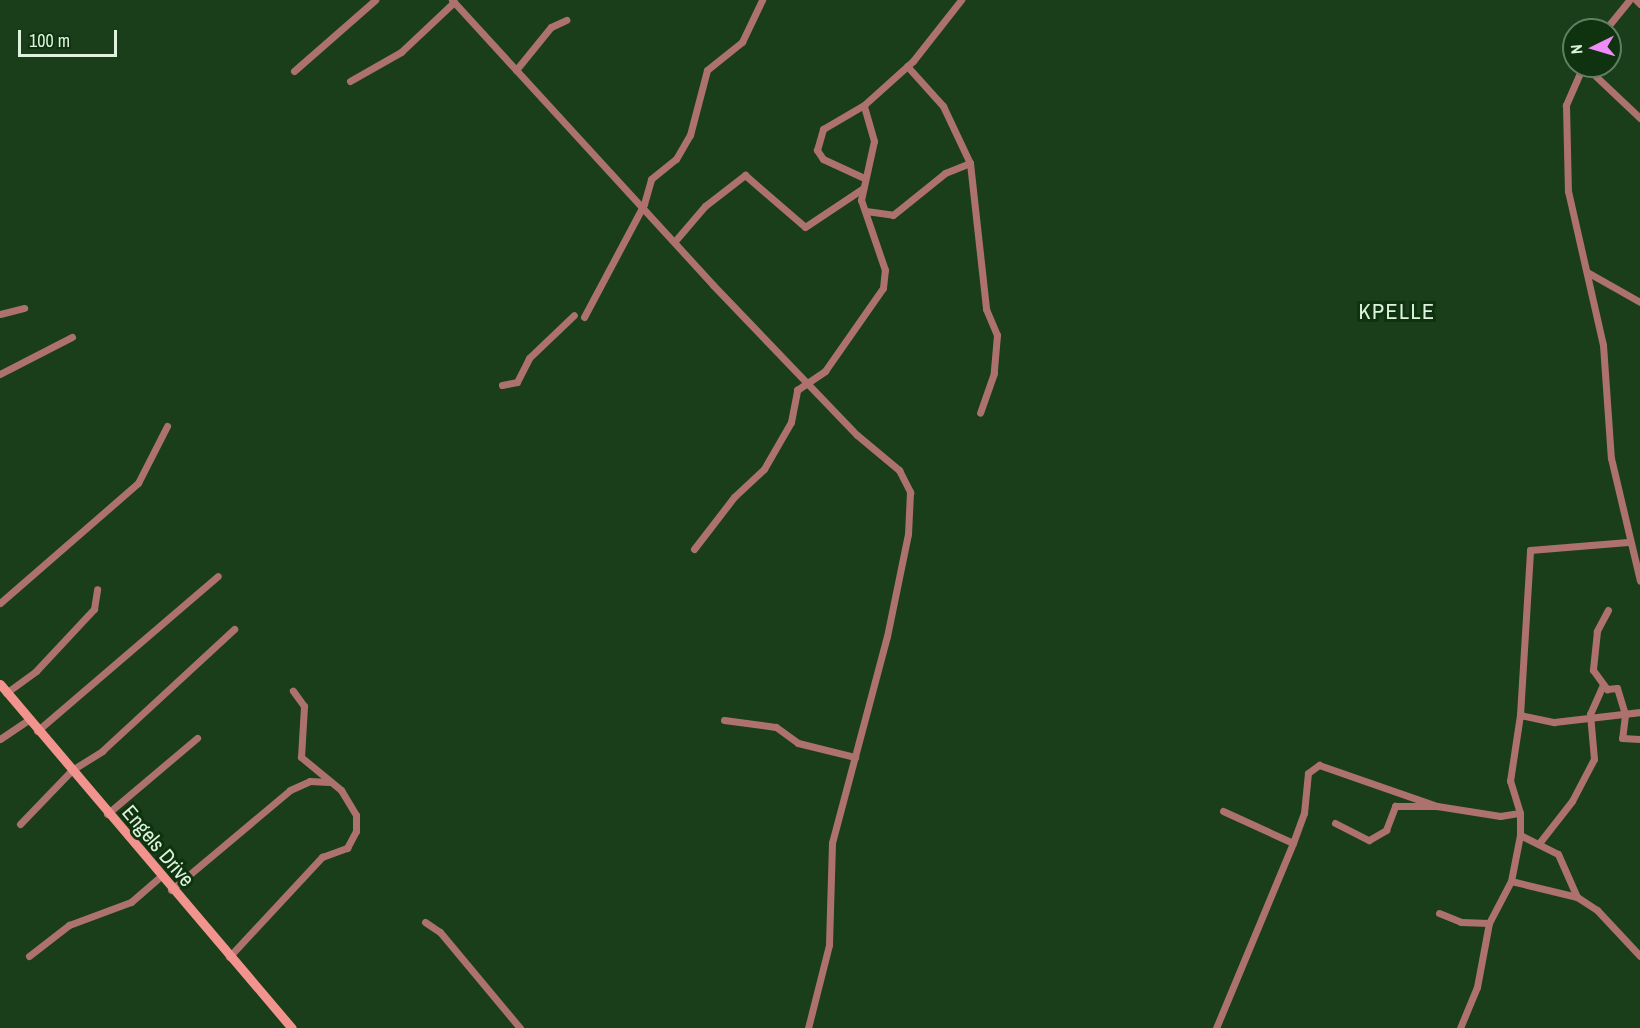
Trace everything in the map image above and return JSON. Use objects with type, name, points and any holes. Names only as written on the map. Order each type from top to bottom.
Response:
[{"type":"street","points":[[294,71],[375,0]]},
{"type":"street","points":[[584,317],[645,204],[651,179],[676,159],[690,135],[706,70],[742,42],[762,0]]},
{"type":"street","points":[[862,177],[823,159],[817,150],[823,129],[864,105],[907,66],[961,0]]},
{"type":"street","points":[[1615,18],[1629,0]]},
{"type":"street","points":[[1636,0],[1640,4]]},
{"type":"street","points":[[350,81],[401,52],[453,1],[645,204],[675,241],[810,382],[857,435],[899,470],[910,492],[908,534],[832,843],[829,945],[808,1028]]},
{"type":"street","points":[[516,70],[552,27],[566,20]]},
{"type":"street","points":[[907,66],[943,106],[970,163],[986,309],[997,335],[994,373],[980,413]]},
{"type":"street","points":[[1578,78],[1566,105],[1565,154],[1603,345],[1611,458],[1628,542],[1640,581]]},
{"type":"street","points":[[1597,78],[1640,118]]},
{"type":"street","points":[[694,549],[734,497],[764,469],[791,422],[797,390],[825,370],[883,288],[885,270],[866,212],[862,189],[862,177],[874,141],[864,105]]},
{"type":"street","points":[[866,212],[893,214],[945,173],[970,163]]},
{"type":"street","points":[[675,241],[705,206],[745,176],[805,227],[862,189]]},
{"type":"street","points":[[1587,272],[1640,302]]},
{"type":"street","points":[[0,314],[24,308]]},
{"type":"street","points":[[502,385],[517,382],[529,358],[574,315]]},
{"type":"street","points":[[0,374],[72,338]]},
{"type":"street","points":[[0,603],[138,483],[168,426]]},
{"type":"street","points":[[1460,1028],[1477,987],[1489,922],[1510,881],[1520,835],[1520,813],[1510,782],[1520,715],[1530,550],[1628,542]]},
{"type":"street","points":[[37,730],[218,576]]},
{"type":"street","points":[[6,693],[36,671],[94,609],[97,589]]},
{"type":"street","points":[[1540,842],[1572,801],[1594,759],[1590,717],[1603,685],[1592,661],[1597,631],[1608,610]]},
{"type":"street","points":[[20,824],[72,770],[102,751],[234,629]]},
{"type":"street","name":"Engels Drive","points":[[0,684],[170,890],[292,1028]]},
{"type":"street","points":[[1603,685],[1617,688],[1625,715],[1622,738],[1640,739]]},
{"type":"street","points":[[229,957],[322,857],[347,848],[356,815],[330,782],[302,757],[304,706],[293,691]]},
{"type":"street","points":[[1520,715],[1554,722],[1640,712]]},
{"type":"street","points":[[0,739],[28,720]]},
{"type":"street","points":[[724,720],[776,727],[798,743],[855,757]]},
{"type":"street","points":[[107,814],[197,738]]},
{"type":"street","points":[[1216,1028],[1304,813],[1308,772],[1319,765],[1437,806],[1492,816],[1520,813]]},
{"type":"street","points":[[170,890],[290,790],[310,781],[330,782]]},
{"type":"street","points":[[1335,823],[1369,840],[1386,830],[1395,806],[1437,806]]},
{"type":"street","points":[[1223,811],[1293,843]]},
{"type":"street","points":[[1520,835],[1540,842],[1558,854],[1577,897],[1640,956]]},
{"type":"street","points":[[29,956],[69,925],[130,902],[160,878]]},
{"type":"street","points":[[1510,881],[1577,897]]},
{"type":"street","points":[[1439,913],[1461,922],[1489,922]]},
{"type":"street","points":[[425,922],[440,932],[520,1028]]},
{"type":"district","name":"KPELLE","points":[[1397,312]]}]
